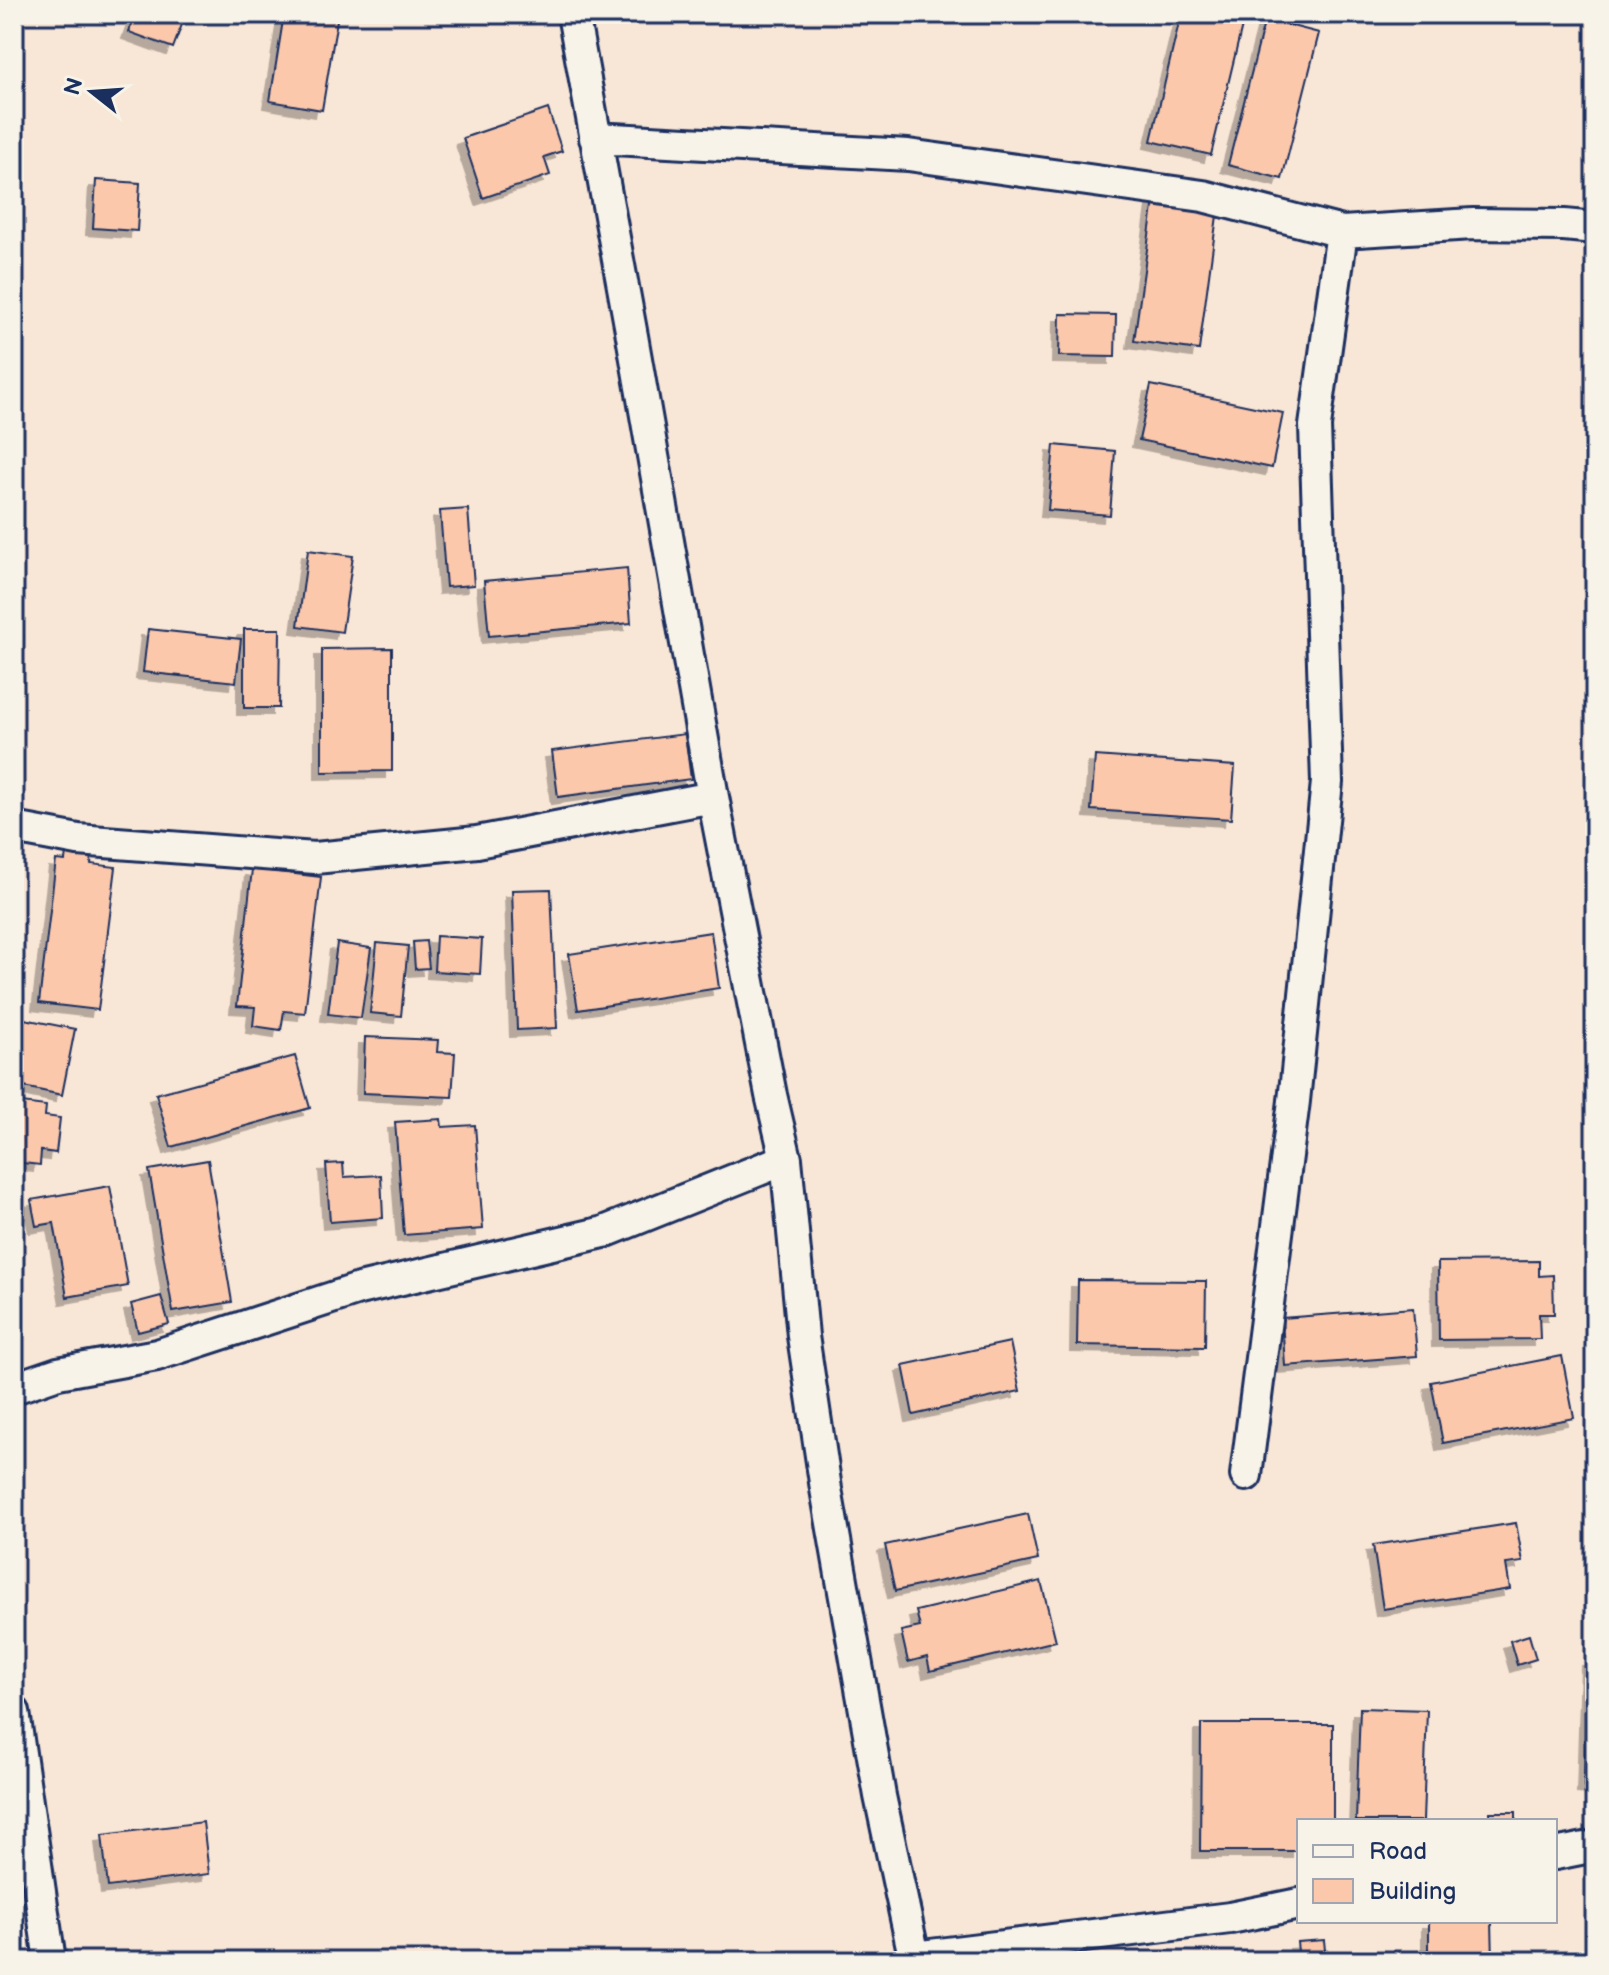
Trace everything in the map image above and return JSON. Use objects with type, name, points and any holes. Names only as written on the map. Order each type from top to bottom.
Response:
[{"type":"street","points":[[573,14],[713,797],[786,1159],[803,1336],[826,1489],[880,1796],[914,1959],[1230,1918],[1297,1904]]},
{"type":"street","points":[[595,138],[908,155],[1203,196],[1342,232],[1473,224],[1595,228]]},
{"type":"street","points":[[1246,1475],[1294,1101],[1327,782],[1315,426],[1342,232]]},
{"type":"street","points":[[14,828],[78,840],[315,858],[477,842],[713,797]]},
{"type":"street","points":[[14,1388],[58,1373],[157,1355],[359,1289],[604,1232],[786,1159]]},
{"type":"street","points":[[14,1712],[50,1961]]},
{"type":"street","points":[[1557,1854],[1595,1846]]},
{"type":"building","points":[[135,14],[186,14],[173,48],[129,32]]},
{"type":"building","points":[[284,14],[338,14],[322,110],[270,101]]},
{"type":"building","points":[[1181,14],[1242,26],[1211,155],[1151,141]]},
{"type":"building","points":[[1217,14],[1248,14],[1245,23]]},
{"type":"building","points":[[1265,19],[1319,33],[1282,179],[1228,165]]},
{"type":"building","points":[[548,109],[562,151],[544,157],[550,175],[483,198],[463,138]]},
{"type":"building","points":[[96,180],[140,183],[137,231],[93,228]]},
{"type":"building","points":[[1154,200],[1218,208],[1199,350],[1134,341]]},
{"type":"building","points":[[1060,314],[1116,315],[1115,357],[1059,356]]},
{"type":"building","points":[[1151,385],[1283,413],[1272,468],[1139,440]]},
{"type":"building","points":[[1054,445],[1115,451],[1110,515],[1048,510]]},
{"type":"building","points":[[468,509],[474,585],[446,587],[440,511]]},
{"type":"building","points":[[308,550],[353,556],[342,632],[298,626]]},
{"type":"building","points":[[627,568],[631,623],[489,636],[484,581]]},
{"type":"building","points":[[148,629],[241,639],[236,682],[143,672]]},
{"type":"building","points":[[244,629],[280,629],[279,708],[244,708]]},
{"type":"building","points":[[14,633],[23,636],[15,669],[14,668]]},
{"type":"building","points":[[392,648],[392,771],[322,772],[322,649]]},
{"type":"building","points":[[685,734],[691,779],[558,797],[552,751]]},
{"type":"building","points":[[1095,756],[1235,766],[1231,819],[1091,810]]},
{"type":"building","points":[[66,853],[92,856],[91,864],[116,867],[98,1010],[39,1003],[56,860],[65,861]]},
{"type":"building","points":[[252,869],[321,877],[305,1013],[284,1011],[281,1030],[253,1026],[255,1007],[237,1006]]},
{"type":"building","points":[[551,889],[557,1028],[517,1030],[512,890]]},
{"type":"building","points":[[711,932],[719,988],[578,1010],[569,954]]},
{"type":"building","points":[[436,936],[482,939],[480,974],[434,971]]},
{"type":"building","points":[[426,941],[429,968],[415,969],[413,942]]},
{"type":"building","points":[[337,943],[371,948],[361,1018],[328,1014]]},
{"type":"building","points":[[377,943],[408,946],[401,1016],[370,1013]]},
{"type":"building","points":[[14,1017],[75,1029],[62,1095],[14,1085]]},
{"type":"building","points":[[365,1037],[438,1040],[437,1052],[455,1053],[452,1097],[363,1093]]},
{"type":"building","points":[[295,1056],[310,1108],[171,1147],[156,1094]]},
{"type":"building","points":[[14,1102],[46,1106],[45,1116],[60,1118],[56,1153],[41,1151],[40,1165],[14,1162]]},
{"type":"building","points":[[441,1119],[442,1127],[475,1125],[483,1229],[404,1235],[395,1122]]},
{"type":"building","points":[[208,1160],[232,1302],[173,1312],[149,1170]]},
{"type":"building","points":[[343,1163],[344,1177],[381,1175],[383,1218],[330,1222],[326,1164]]},
{"type":"building","points":[[110,1186],[128,1286],[67,1297],[54,1223],[36,1226],[31,1200]]},
{"type":"building","points":[[1539,1261],[1539,1276],[1553,1275],[1554,1314],[1539,1314],[1540,1339],[1439,1340],[1438,1262]]},
{"type":"building","points":[[1078,1280],[1206,1281],[1205,1347],[1077,1345]]},
{"type":"building","points":[[161,1296],[169,1324],[138,1332],[131,1304]]},
{"type":"building","points":[[1413,1308],[1417,1356],[1285,1366],[1282,1318]]},
{"type":"building","points":[[1010,1342],[1020,1391],[913,1415],[903,1365]]},
{"type":"building","points":[[1562,1356],[1574,1418],[1443,1443],[1431,1382]]},
{"type":"building","points":[[1028,1514],[1038,1560],[895,1591],[885,1545]]},
{"type":"building","points":[[1516,1523],[1523,1562],[1506,1564],[1510,1589],[1383,1609],[1373,1545]]},
{"type":"building","points":[[1041,1581],[1056,1641],[930,1671],[927,1657],[908,1662],[901,1631],[920,1627],[916,1611]]},
{"type":"building","points":[[1529,1635],[1536,1659],[1517,1665],[1510,1641]]},
{"type":"building","points":[[1588,1659],[1595,1659],[1595,1787],[1584,1786]]},
{"type":"building","points":[[1360,1708],[1427,1710],[1423,1819],[1356,1819]]},
{"type":"building","points":[[1201,1724],[1333,1724],[1333,1819],[1297,1819],[1297,1851],[1200,1851]]},
{"type":"building","points":[[1490,1812],[1516,1812],[1516,1819],[1490,1819]]},
{"type":"building","points":[[203,1822],[209,1874],[108,1887],[102,1835]]},
{"type":"building","points":[[1429,1923],[1492,1923],[1493,1961],[1429,1961]]},
{"type":"building","points":[[1324,1940],[1326,1961],[1299,1961],[1297,1942]]}]
